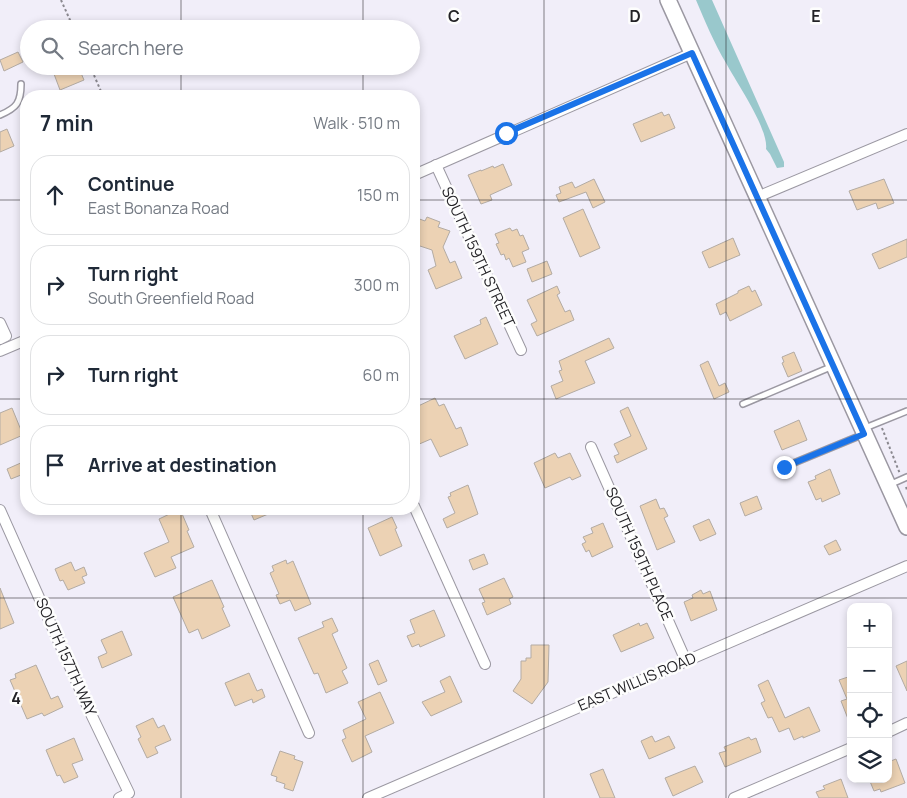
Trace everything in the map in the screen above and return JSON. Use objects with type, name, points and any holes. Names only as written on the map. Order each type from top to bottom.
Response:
[{"type":"main road","points":[[668,0],[907,527]]},
{"type":"street","points":[[420,172],[692,53]]},
{"type":"street","points":[[757,197],[907,134]]},
{"type":"street","name":"SOUTH 159TH STREET","points":[[436,165],[521,350]]},
{"type":"street","points":[[0,323],[3,338]]},
{"type":"street","points":[[0,351],[20,343]]},
{"type":"street","name":"SOUTH 159TH PLACE","points":[[591,447],[686,661]]},
{"type":"street","name":"SOUTH 157TH WAY","points":[[0,510],[91,714],[129,793],[119,798]]},
{"type":"street","points":[[213,515],[309,733]]},
{"type":"street","points":[[418,515],[485,664]]},
{"type":"street","name":"EAST WILLIS ROAD","points":[[368,798],[907,566]]},
{"type":"street","points":[[892,730],[907,724]]},
{"type":"street","points":[[734,798],[847,750]]},
{"type":"lane","points":[[21,84],[21,90]]},
{"type":"lane","points":[[0,115],[16,105],[20,98]]},
{"type":"lane","points":[[743,404],[834,366]]},
{"type":"lane","points":[[784,467],[879,422],[907,411]]},
{"type":"lane","points":[[888,486],[907,477]]},
{"type":"path","points":[[61,0],[70,20]]},
{"type":"path","points":[[94,75],[101,90]]},
{"type":"path","points":[[879,422],[900,474]]},
{"type":"water","points":[[696,0],[712,0],[784,162],[784,167],[777,168],[766,149],[766,140],[757,118],[718,48]]},
{"type":"building","points":[[18,52],[20,56],[20,63],[4,71],[0,60]]},
{"type":"building","points":[[54,75],[82,75],[84,80],[60,90]]},
{"type":"building","points":[[662,112],[664,116],[669,114],[675,128],[641,142],[633,124]]},
{"type":"building","points":[[7,129],[14,146],[0,152],[0,132]]},
{"type":"building","points":[[503,164],[512,185],[490,195],[492,200],[481,204],[468,175]]},
{"type":"building","points":[[594,179],[605,202],[593,208],[586,192],[559,202],[556,195],[561,193],[559,187],[572,182],[575,188]]},
{"type":"building","points":[[884,179],[894,203],[878,209],[876,203],[857,210],[849,191]]},
{"type":"building","points":[[583,209],[600,248],[580,257],[563,218]]},
{"type":"building","points":[[427,217],[440,222],[438,227],[450,231],[443,247],[450,263],[455,261],[462,278],[436,289],[428,270],[436,266],[432,250],[420,246],[420,219],[425,221]]},
{"type":"building","points":[[510,228],[512,231],[517,229],[520,236],[523,235],[529,249],[522,252],[526,262],[513,267],[509,258],[506,260],[504,254],[501,255],[496,244],[499,243],[495,234]]},
{"type":"building","points":[[733,238],[740,255],[709,268],[702,252]]},
{"type":"building","points":[[907,239],[907,257],[879,269],[872,254]]},
{"type":"building","points":[[547,261],[552,274],[532,282],[527,269]]},
{"type":"building","points":[[557,286],[560,293],[557,295],[565,312],[570,310],[574,320],[537,336],[531,324],[537,321],[527,300]]},
{"type":"building","points":[[749,286],[752,292],[755,290],[762,305],[730,321],[726,312],[720,315],[716,304]]},
{"type":"building","points":[[486,317],[498,344],[465,359],[454,336],[481,324],[480,320]]},
{"type":"building","points":[[609,338],[614,348],[585,361],[595,383],[556,399],[551,386],[563,381],[559,371],[562,370],[559,361]]},
{"type":"building","points":[[794,352],[802,371],[788,377],[782,363],[784,362],[782,357]]},
{"type":"building","points":[[708,361],[719,386],[725,383],[729,392],[714,399],[700,365]]},
{"type":"building","points":[[435,398],[439,406],[444,404],[456,429],[461,427],[468,445],[440,457],[431,439],[420,444],[420,405]]},
{"type":"building","points":[[628,407],[647,449],[617,463],[614,456],[619,454],[614,444],[631,436],[620,411]]},
{"type":"building","points":[[12,408],[20,428],[20,436],[0,445],[0,413]]},
{"type":"building","points":[[799,420],[807,440],[782,450],[774,431]]},
{"type":"building","points":[[555,453],[558,458],[570,453],[581,476],[572,480],[570,477],[545,488],[534,463]]},
{"type":"building","points":[[20,463],[20,475],[11,479],[7,469]]},
{"type":"building","points":[[830,469],[840,494],[822,502],[821,498],[816,500],[808,482],[816,479],[815,476]]},
{"type":"building","points":[[468,485],[478,514],[447,528],[443,519],[455,513],[448,497],[451,496],[450,493]]},
{"type":"building","points":[[757,496],[762,509],[745,516],[740,503]]},
{"type":"building","points":[[656,499],[660,509],[664,508],[668,516],[664,518],[675,542],[657,550],[640,506]]},
{"type":"building","points":[[167,515],[183,515],[194,547],[171,557],[176,568],[155,577],[144,553],[169,542],[159,519]]},
{"type":"building","points":[[252,515],[266,515],[254,520]]},
{"type":"building","points":[[392,517],[402,546],[380,556],[368,528]]},
{"type":"building","points":[[709,519],[716,534],[700,541],[693,526]]},
{"type":"building","points":[[603,523],[613,547],[592,557],[589,550],[586,552],[582,544],[586,542],[583,537],[593,533],[591,528]]},
{"type":"building","points":[[836,540],[841,550],[829,555],[824,546]]},
{"type":"building","points":[[484,554],[488,564],[473,570],[469,560]]},
{"type":"building","points":[[286,560],[287,564],[293,561],[311,604],[295,611],[290,600],[280,604],[276,595],[279,594],[270,573],[274,571],[272,566]]},
{"type":"building","points":[[71,562],[75,571],[84,567],[87,575],[82,577],[85,583],[68,590],[63,580],[60,581],[55,569]]},
{"type":"building","points":[[504,578],[513,597],[509,599],[511,604],[487,615],[482,603],[485,602],[479,589]]},
{"type":"building","points":[[212,580],[230,626],[202,639],[198,629],[189,633],[173,597]]},
{"type":"building","points":[[0,588],[14,623],[0,629]]},
{"type":"building","points":[[701,590],[703,594],[710,591],[717,610],[691,621],[684,602],[693,598],[692,595]]},
{"type":"building","points":[[434,610],[445,636],[420,647],[419,644],[412,647],[407,636],[415,633],[410,620]]},
{"type":"building","points":[[332,618],[338,631],[332,634],[347,668],[342,671],[348,683],[326,693],[318,673],[314,674],[298,638],[324,627],[322,622]]},
{"type":"building","points":[[639,623],[640,626],[647,623],[654,638],[621,652],[613,635]]},
{"type":"building","points":[[122,631],[132,655],[102,668],[98,657],[107,653],[101,640]]},
{"type":"building","points":[[531,645],[549,645],[548,682],[532,704],[513,691],[521,679],[521,661],[531,658]]},
{"type":"building","points":[[378,660],[387,681],[378,685],[369,664]]},
{"type":"building","points":[[907,661],[907,691],[896,666]]},
{"type":"building","points":[[36,665],[51,699],[58,696],[63,707],[44,716],[42,713],[27,719],[10,680],[16,678],[15,674]]},
{"type":"building","points":[[249,673],[257,691],[262,689],[265,697],[253,703],[252,699],[235,706],[225,683]]},
{"type":"building","points":[[450,676],[462,702],[431,716],[422,702],[445,692],[440,681]]},
{"type":"building","points":[[847,677],[847,699],[839,680]]},
{"type":"building","points":[[768,680],[785,718],[809,707],[820,731],[794,740],[789,728],[779,732],[772,717],[768,718],[761,703],[765,701],[758,685]]},
{"type":"building","points":[[380,692],[394,723],[365,736],[372,752],[352,762],[342,740],[346,738],[343,730],[366,719],[358,702]]},
{"type":"building","points":[[847,699],[847,716],[841,701]]},
{"type":"building","points":[[153,718],[158,728],[164,725],[171,740],[155,747],[158,753],[147,758],[138,739],[141,737],[136,726]]},
{"type":"building","points":[[652,736],[655,742],[669,736],[675,748],[649,759],[641,741]]},
{"type":"building","points":[[749,737],[751,740],[756,738],[761,752],[725,767],[719,753],[726,751],[724,747]]},
{"type":"building","points":[[74,738],[83,760],[72,764],[78,777],[64,783],[60,775],[57,776],[46,750]]},
{"type":"building","points":[[280,751],[295,756],[294,759],[303,762],[293,791],[284,788],[285,784],[276,781],[277,777],[271,775]]},
{"type":"building","points":[[896,759],[905,783],[881,792],[880,789],[874,791],[871,783],[892,783],[892,760]]},
{"type":"building","points":[[695,766],[703,782],[673,796],[665,778]]},
{"type":"building","points":[[603,769],[615,798],[600,798],[590,774]]},
{"type":"building","points":[[841,779],[848,798],[819,798],[816,792],[825,789],[823,786]]},
{"type":"route","points":[[506,133],[692,53],[864,434],[784,467]]}]
